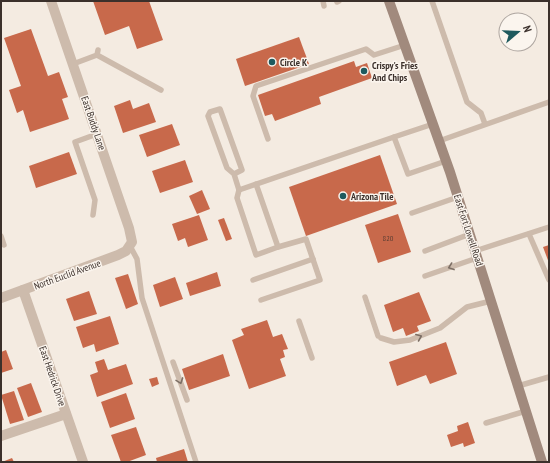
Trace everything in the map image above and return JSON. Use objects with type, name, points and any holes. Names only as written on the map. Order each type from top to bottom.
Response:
[{"type":"main road","name":"East Fort Lowell Road","points":[[389,1],[458,197],[542,462]]},
{"type":"street","name":"East Buddy Lane","points":[[52,1],[98,134],[131,236],[130,246]]},
{"type":"street","name":"North Euclid Avenue","points":[[1,298],[118,255],[126,251],[130,246]]},
{"type":"street","name":"East Hedrick Drive","points":[[23,290],[84,462]]},
{"type":"street","points":[[1,436],[66,414]]},
{"type":"lane","points":[[432,1],[467,102],[481,113],[485,124]]},
{"type":"lane","points":[[268,139],[253,96],[256,86],[366,49],[374,55],[405,45]]},
{"type":"lane","points":[[73,64],[97,52],[161,90]]},
{"type":"lane","points":[[439,141],[549,102]]},
{"type":"lane","points":[[234,174],[242,170],[220,109],[210,112],[208,116],[227,168],[234,174],[239,190],[237,198],[256,255],[306,239],[320,280],[261,300]]},
{"type":"lane","points":[[239,190],[433,124]]},
{"type":"lane","points":[[93,215],[95,200],[75,142],[98,134]]},
{"type":"lane","points":[[394,137],[408,174],[446,162]]},
{"type":"lane","points":[[256,184],[278,247]]},
{"type":"lane","points":[[412,213],[458,197]]},
{"type":"lane","points":[[425,276],[476,254],[549,227]]},
{"type":"lane","points":[[425,251],[470,234]]},
{"type":"lane","points":[[529,234],[549,280]]},
{"type":"lane","points":[[1,236],[4,245]]},
{"type":"lane","points":[[130,246],[137,259],[142,298],[196,462]]},
{"type":"lane","points":[[252,280],[313,259]]},
{"type":"lane","points":[[365,297],[380,337],[394,342],[410,340],[440,328],[467,307],[491,300]]},
{"type":"lane","points":[[299,320],[312,358]]},
{"type":"lane","points":[[173,362],[187,400]]},
{"type":"lane","points":[[518,386],[549,377]]},
{"type":"lane","points":[[486,423],[526,411]]},
{"type":"building","points":[[93,1],[149,1],[163,40],[137,49],[129,26],[105,35]]},
{"type":"building","points":[[31,29],[48,76],[59,72],[68,97],[62,99],[69,119],[30,132],[23,110],[17,113],[9,90],[21,86],[4,38]]},
{"type":"building","name":"Circle K","points":[[299,37],[309,64],[245,86],[236,59]]},
{"type":"building","points":[[354,61],[356,67],[367,63],[372,78],[319,97],[321,104],[275,121],[272,114],[265,116],[258,95]]},
{"type":"building","points":[[130,100],[133,109],[149,103],[156,122],[123,133],[114,106]]},
{"type":"building","points":[[172,124],[180,145],[147,157],[139,135]]},
{"type":"building","points":[[69,152],[77,174],[36,188],[29,166]]},
{"type":"building","name":"Arizona Tile","points":[[380,155],[397,204],[306,236],[289,187]]},
{"type":"building","points":[[185,160],[193,182],[160,193],[152,171]]},
{"type":"building","points":[[202,190],[210,209],[197,214],[189,196]]},
{"type":"building","points":[[398,214],[411,252],[378,263],[365,225]]},
{"type":"building","points":[[199,215],[208,240],[188,247],[185,238],[178,241],[172,224]]},
{"type":"building","points":[[224,218],[232,239],[226,241],[218,220]]},
{"type":"building","points":[[549,245],[549,263],[543,247]]},
{"type":"building","points":[[217,272],[221,286],[190,296],[186,283]]},
{"type":"building","points":[[128,274],[138,304],[126,309],[115,278]]},
{"type":"building","points":[[175,277],[183,299],[160,307],[153,285]]},
{"type":"building","points":[[89,291],[97,314],[74,321],[66,299]]},
{"type":"building","points":[[419,292],[431,321],[417,326],[419,331],[406,336],[403,328],[393,332],[384,305]]},
{"type":"building","points":[[110,316],[119,344],[96,352],[94,344],[83,348],[76,327]]},
{"type":"building","points":[[267,320],[273,337],[282,334],[288,349],[283,350],[285,357],[280,359],[286,376],[249,389],[232,340],[244,335],[241,329]]},
{"type":"building","points":[[446,342],[457,374],[430,384],[426,375],[397,386],[389,362]]},
{"type":"building","points":[[6,350],[13,369],[1,373],[1,352]]},
{"type":"building","points":[[223,354],[230,376],[189,390],[182,369]]},
{"type":"building","points":[[104,359],[108,370],[126,364],[133,384],[97,397],[90,375],[98,372],[95,362]]},
{"type":"building","points":[[157,377],[159,384],[152,387],[149,379]]},
{"type":"building","points":[[31,383],[42,412],[28,417],[17,388]]},
{"type":"building","points":[[14,391],[24,420],[10,424],[1,395]]},
{"type":"building","points":[[126,393],[135,419],[110,428],[101,402]]},
{"type":"building","points":[[468,422],[475,443],[464,447],[463,443],[451,447],[447,435],[458,431],[457,426]]},
{"type":"building","points":[[136,427],[146,455],[127,462],[121,462],[111,435]]},
{"type":"building","points":[[184,449],[188,462],[157,462],[156,458]]},
{"type":"building","points":[[12,458],[14,462],[2,462]]},
{"type":"place","name":"Circle K","points":[[272,62]]},
{"type":"place","name":"Crispy's Fries And Chips","points":[[364,71]]},
{"type":"place","name":"Arizona Tile","points":[[343,196]]}]
